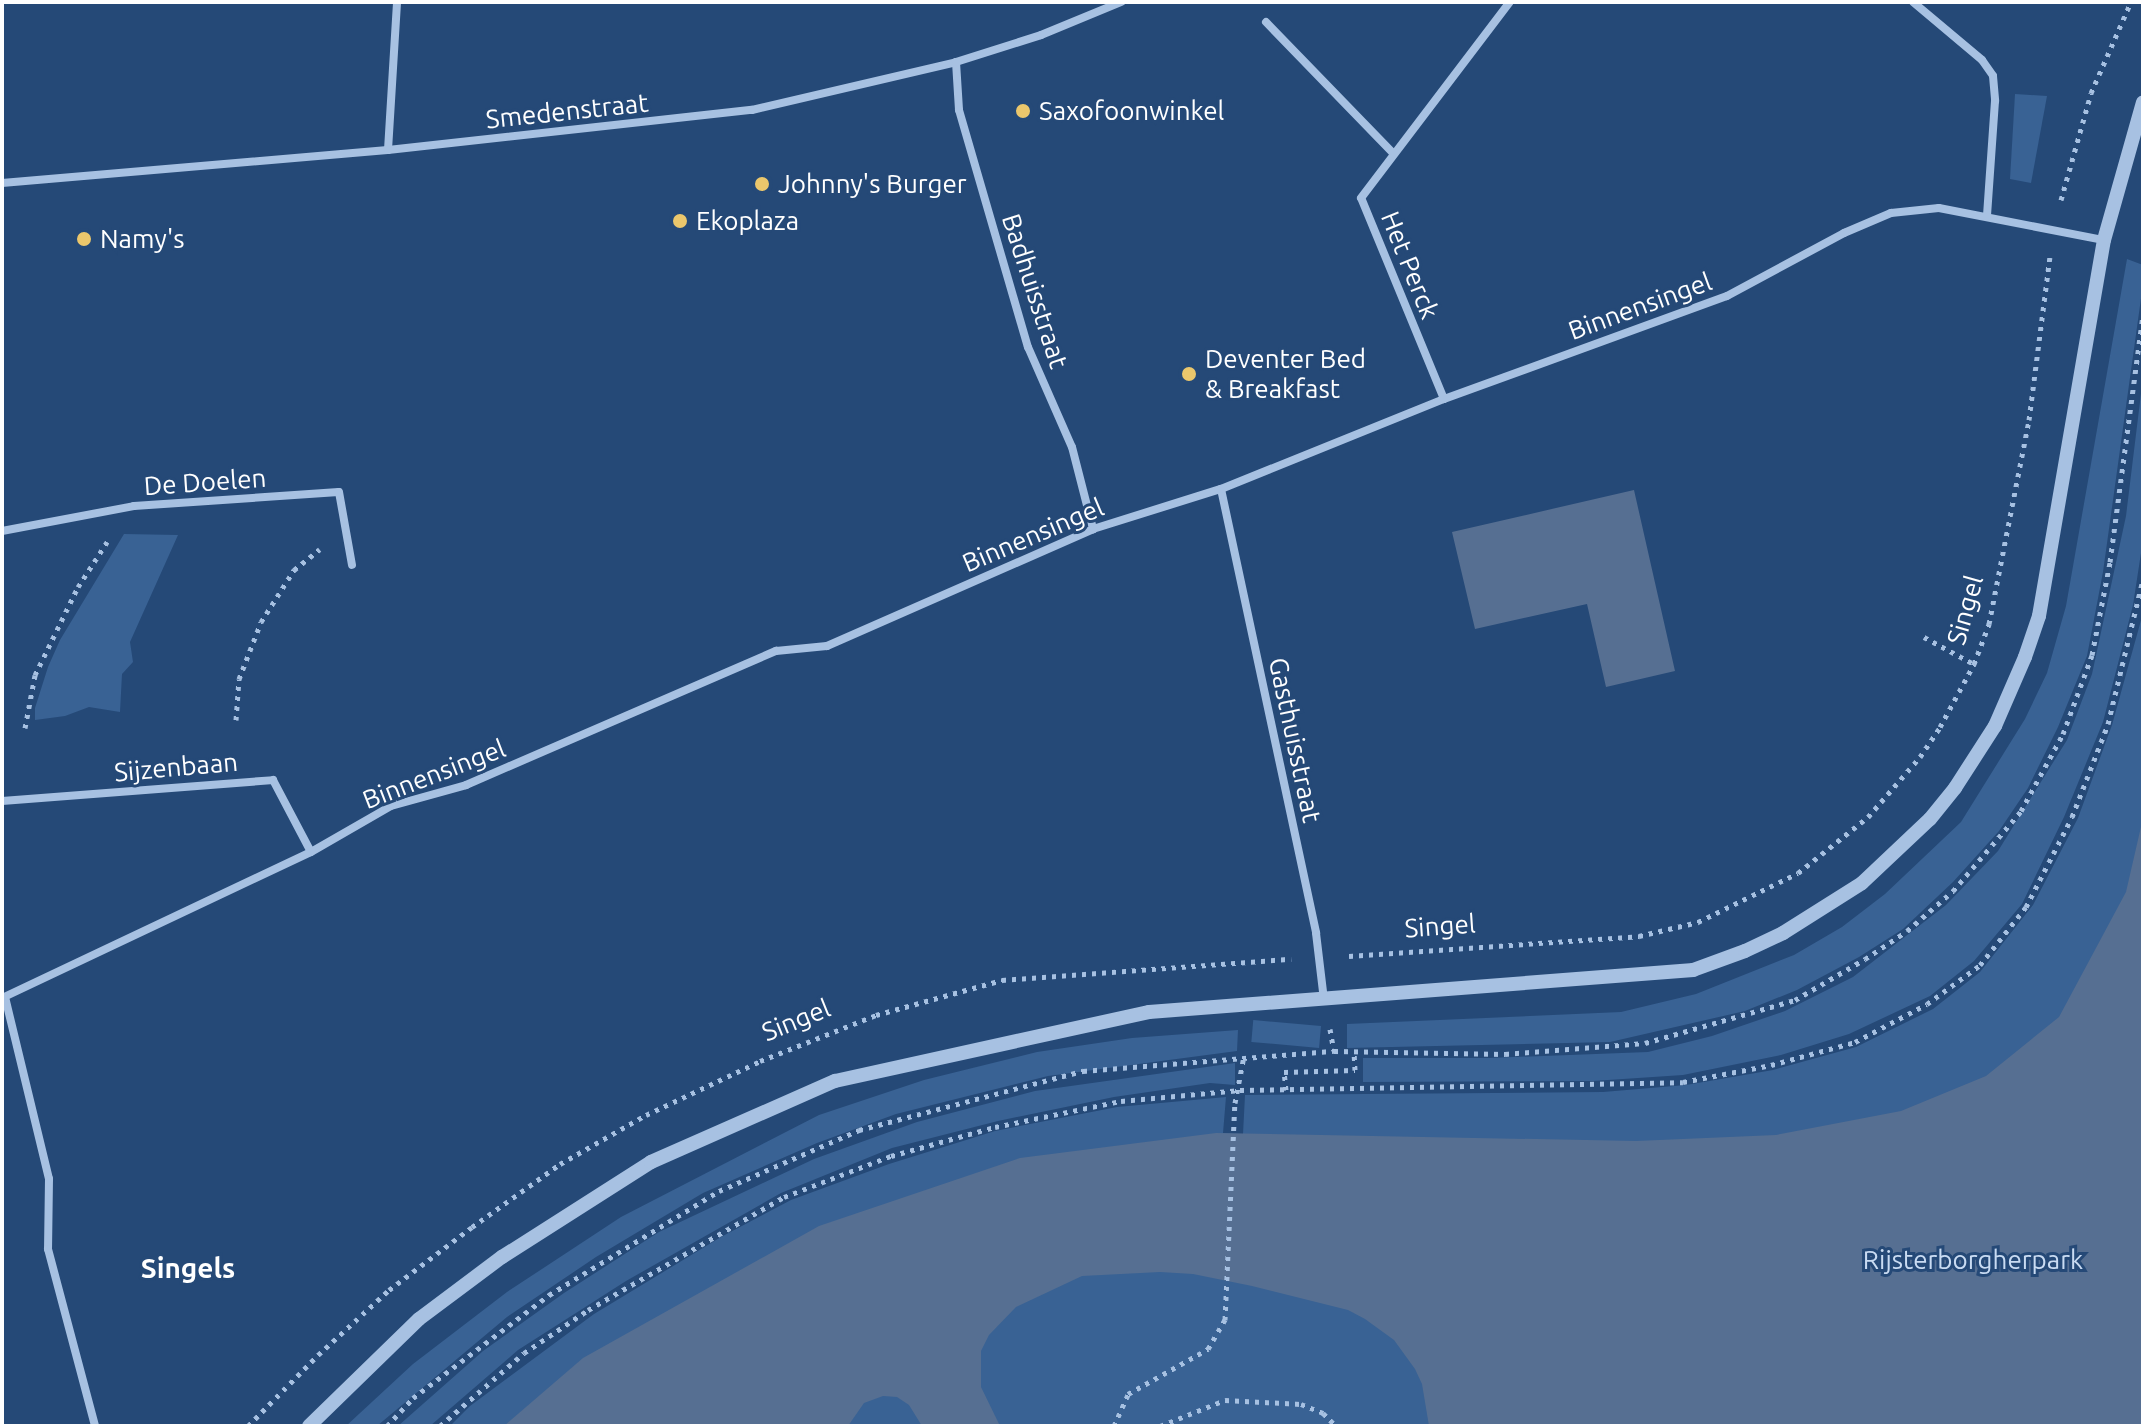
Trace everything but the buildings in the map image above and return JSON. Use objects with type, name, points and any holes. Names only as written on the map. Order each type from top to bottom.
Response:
[{"type":"street","points":[[388,150],[397,2]]},
{"type":"street","name":"Smedenstraat","points":[[2,183],[388,150],[752,110],[956,62],[1041,35],[1121,2]]},
{"type":"street","name":"Het Perck","points":[[1444,399],[1361,198],[1393,153],[1461,71],[1510,2]]},
{"type":"street","points":[[1913,2],[1982,60],[1993,76],[1995,101],[1987,215]]},
{"type":"street","points":[[1266,22],[1393,153]]},
{"type":"street","name":"Badhuisstraat","points":[[956,62],[959,110],[1023,332],[1072,447],[1093,529]]},
{"type":"street","points":[[309,1426],[419,1319],[502,1257],[651,1162],[835,1081],[1149,1012],[1693,970],[1745,951],[1821,912],[1862,883],[1930,819],[1975,759],[1995,726],[2025,657],[2039,616],[2104,240],[2143,102]]},
{"type":"street","name":"Binnensingel","points":[[3,997],[311,852],[391,806],[466,785],[776,651],[827,646],[1093,529],[1221,489],[1444,399],[1727,296],[1844,233],[1891,213],[1939,208],[2104,240]]},
{"type":"street","name":"Gasthuisstraat","points":[[1221,489],[1324,1000]]},
{"type":"street","name":"De Doelen","points":[[2,531],[134,506],[339,492],[343,531],[352,565]]},
{"type":"street","name":"Sijzenbaan","points":[[2,801],[273,780],[311,852]]},
{"type":"street","points":[[3,997],[49,1179],[48,1249],[95,1426]]},
{"type":"path","name":"Singel","points":[[248,1426],[318,1355],[389,1290],[560,1164],[646,1115],[760,1061],[876,1015],[1002,980],[1246,960],[1318,959],[1639,936],[1698,922],[1798,873],[1868,817],[1920,757],[1974,664],[1989,624],[2004,562],[2029,420],[2054,229],[2091,93],[2131,2]]},
{"type":"path","points":[[25,728],[35,675],[91,565],[134,506]]},
{"type":"path","name":"Sijzenbaan","points":[[236,720],[239,679],[265,615],[294,570],[343,531]]},
{"type":"path","points":[[440,1426],[524,1353],[588,1310],[784,1197],[891,1156],[995,1127],[1121,1101],[1240,1090],[1683,1082],[1771,1065],[1855,1042],[1927,1004],[1980,965],[2026,907],[2066,830],[2108,724],[2143,579]]},
{"type":"path","points":[[1924,637],[1974,664]]},
{"type":"path","points":[[1286,1090],[1284,1072],[1355,1070],[1354,1052]]},
{"type":"path","points":[[1114,1426],[1128,1394],[1208,1349],[1225,1320],[1235,1103],[1240,1090],[1244,1056]]},
{"type":"path","points":[[1160,1426],[1225,1400],[1301,1404],[1323,1413],[1336,1426]]},
{"type":"green space","points":[[2015,94],[2047,96],[2031,183],[2010,179]]},
{"type":"green space","points":[[2127,259],[2143,265],[2143,284],[2103,572],[2087,656],[2058,727],[2028,788],[1999,831],[1953,882],[1903,929],[1859,957],[1797,990],[1745,1011],[1610,1042],[1347,1048],[1347,1024],[1621,1012],[1696,994],[1794,955],[1842,927],[1885,894],[1961,822],[2025,719],[2047,673],[2066,606]]},
{"type":"green space","points":[[2143,377],[2143,540],[2133,605],[2103,722],[2064,817],[2022,904],[1974,961],[1930,996],[1849,1034],[1781,1055],[1683,1075],[1593,1081],[1363,1082],[1363,1058],[1489,1058],[1648,1052],[1712,1036],[1785,1011],[1853,977],[1946,905],[1998,851],[2067,740],[2092,674],[2126,516]]},
{"type":"green space","points":[[124,534],[178,535],[130,642],[133,662],[122,674],[120,712],[89,707],[65,716],[35,720],[35,708],[60,640]]},
{"type":"green space","name":"Rijsterborgherpark","points":[[2143,613],[2143,1426],[450,1426],[470,1406],[594,1314],[721,1237],[791,1200],[889,1164],[995,1131],[1117,1107],[1226,1097],[1223,1133],[1243,1134],[1245,1095],[1603,1092],[1686,1085],[1773,1070],[1856,1047],[1933,1009],[1980,972],[2033,905],[2078,818],[2112,725]]},
{"type":"green space","points":[[1253,1020],[1321,1026],[1319,1048],[1251,1042]]},
{"type":"green space","points":[[1238,1030],[1237,1051],[1048,1076],[896,1114],[817,1143],[703,1193],[596,1257],[507,1317],[377,1426],[346,1426],[413,1364],[507,1292],[621,1217],[819,1115],[924,1080],[1037,1052],[1132,1038]]},
{"type":"green space","points":[[1235,1063],[1235,1085],[1210,1083],[1114,1097],[998,1121],[892,1148],[781,1193],[626,1281],[518,1350],[430,1426],[398,1426],[483,1351],[564,1293],[659,1232],[814,1159],[917,1122],[1035,1091]]},
{"type":"shaded area","points":[[1634,490],[1675,671],[1606,687],[1587,604],[1475,629],[1452,532]]},
{"type":"shaded area","name":"Rijsterborgherpark","points":[[2143,818],[2143,1426],[1429,1426],[1422,1384],[1415,1369],[1394,1340],[1365,1319],[1348,1310],[1252,1286],[1193,1274],[1160,1272],[1082,1276],[1016,1307],[989,1335],[981,1351],[981,1387],[1000,1426],[922,1426],[909,1405],[897,1397],[883,1396],[864,1403],[848,1426],[504,1426],[583,1358],[819,1226],[1020,1158],[1216,1133],[1636,1141],[1776,1135],[1901,1111],[1986,1076],[2059,1017],[2126,892]]},
{"type":"place","name":"Saxofoonwinkel","points":[[1023,111]]},
{"type":"place","name":"Johnny's Burger","points":[[762,184]]},
{"type":"place","name":"Ekoplaza","points":[[680,221]]},
{"type":"place","name":"Namy's","points":[[84,239]]},
{"type":"place","name":"Deventer Bed & Breakfast","points":[[1189,374]]},
{"type":"district","name":"Singels","points":[[188,1268]]}]
